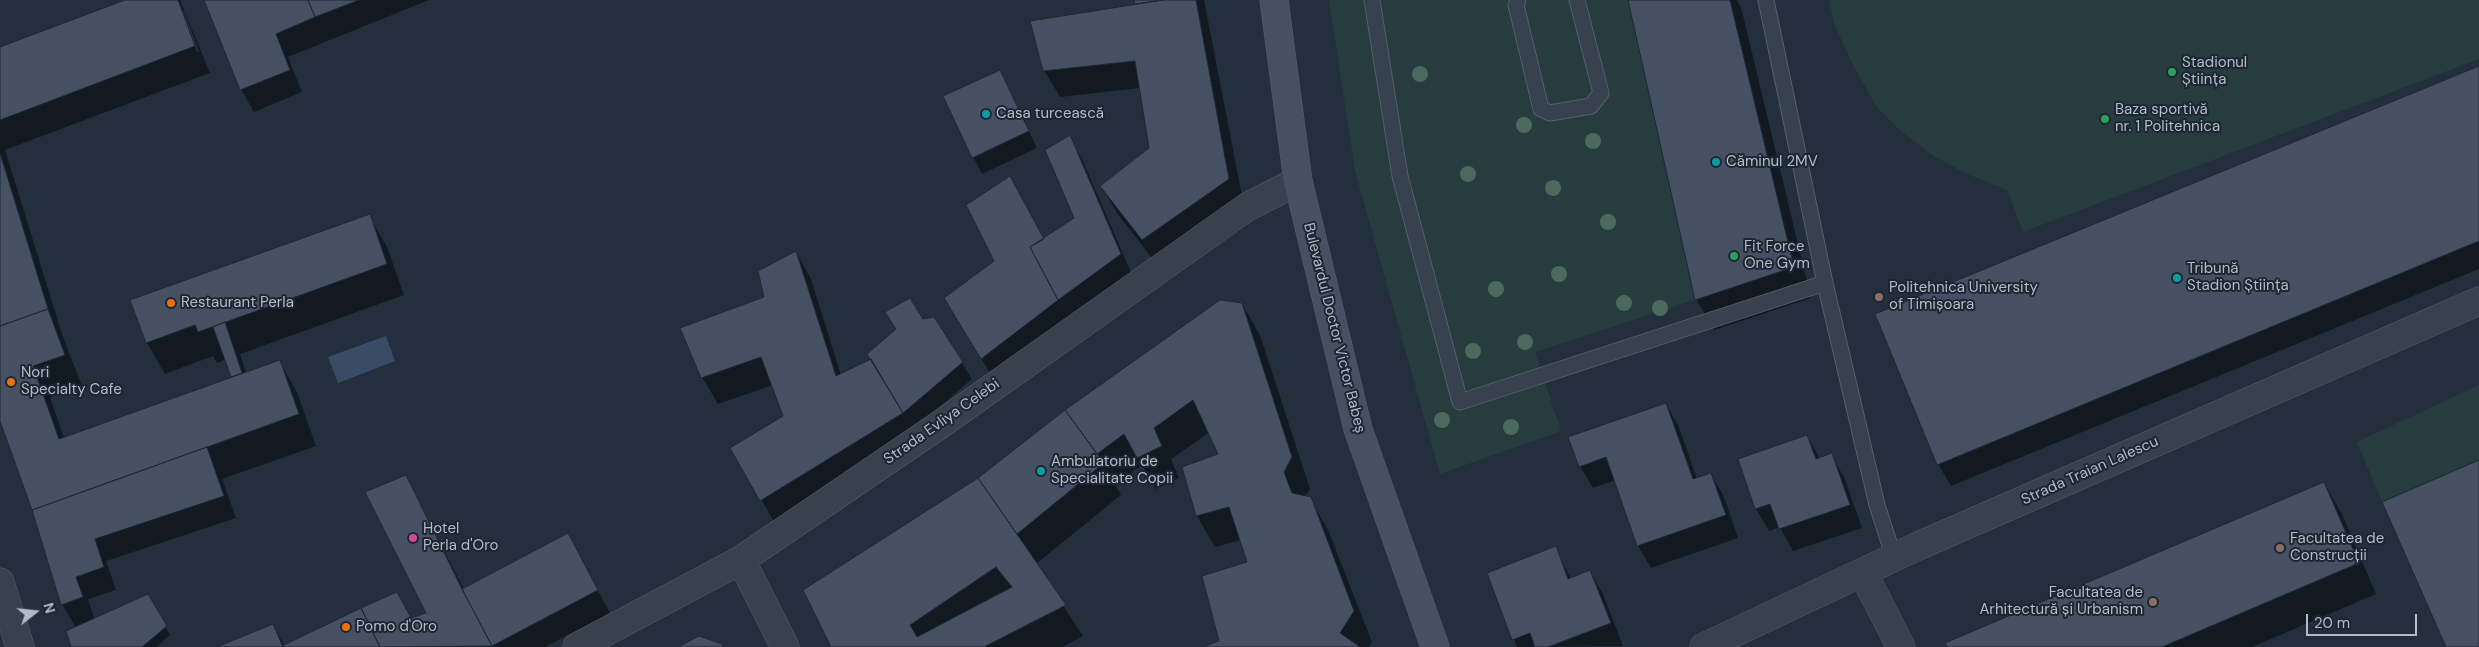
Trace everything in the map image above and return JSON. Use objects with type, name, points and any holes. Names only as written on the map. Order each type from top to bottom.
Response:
[{"type":"street","name":"Bulevardul Doctor Victor Babeș","points":[[1274,0],[1298,181],[1358,429],[1434,647]]},
{"type":"street","name":"Strada Evliya Celebi","points":[[577,647],[740,560],[949,418],[1247,207],[1298,181]]},
{"type":"street","name":"Strada Traian Lalescu","points":[[1704,647],[1894,558],[2479,302]]},
{"type":"street","points":[[740,560],[785,647]]},
{"type":"street","points":[[1864,573],[1901,647]]},
{"type":"street","points":[[0,582],[20,647]]},
{"type":"lane","points":[[1372,0],[1400,176],[1460,402],[1825,283]]},
{"type":"lane","points":[[1518,0],[1516,5],[1541,109],[1550,113],[1591,106],[1601,93],[1577,0]]},
{"type":"lane","points":[[1766,0],[1825,283],[1877,505],[1894,558]]},
{"type":"green space","points":[[1329,0],[1628,0],[1695,300],[1535,352],[1561,431],[1440,474],[1355,171]]},
{"type":"green space","name":"Baza sportivă nr. 1 Politehnica","points":[[1829,0],[2479,0],[2479,59],[2023,232],[2007,190],[1967,174],[1932,155],[1902,132],[1876,106],[1851,61],[1834,23]]},
{"type":"green space","points":[[2479,385],[2479,460],[2382,502],[2357,442]]},
{"type":"water","points":[[386,336],[395,361],[338,383],[328,357]]},
{"type":"building","points":[[125,0],[178,0],[195,46],[0,120],[0,47]]},
{"type":"building","points":[[204,0],[308,0],[315,17],[276,34],[290,70],[240,90]]},
{"type":"building","points":[[308,0],[359,0],[315,17]]},
{"type":"building","points":[[1134,0],[1163,0],[1135,4]]},
{"type":"building","points":[[1163,0],[1196,0],[1229,179],[1142,240],[1100,186],[1149,148],[1135,61],[1043,71],[1030,21]]},
{"type":"building","name":"Căminul 2MV","points":[[1628,0],[1730,0],[1794,267],[1695,300]]},
{"type":"building","name":"Tribună Stadion Știința","points":[[2479,66],[2479,241],[1937,465],[1875,314]]},
{"type":"building","name":"Casa turcească","points":[[1000,70],[1029,131],[972,158],[943,96]]},
{"type":"building","points":[[1070,135],[1121,254],[1058,300],[1030,247],[1074,218],[1045,150]]},
{"type":"building","points":[[0,153],[48,309],[0,326]]},
{"type":"building","points":[[1010,176],[1044,239],[1030,247],[1058,300],[981,359],[944,298],[994,261],[966,205]]},
{"type":"building","points":[[370,214],[387,264],[198,332],[195,325],[146,343],[130,300]]},
{"type":"building","points":[[796,251],[836,376],[871,359],[903,413],[760,501],[730,448],[783,416],[761,357],[701,378],[680,328],[764,297],[758,271]]},
{"type":"building","points":[[910,298],[923,319],[934,317],[963,362],[903,413],[867,354],[896,329],[885,312]]},
{"type":"building","points":[[1220,300],[1242,303],[1292,457],[1284,472],[1292,493],[1311,497],[1354,611],[1340,633],[1360,647],[1203,647],[1219,641],[1202,576],[1247,562],[1229,507],[1196,516],[1182,467],[1218,454],[1193,400],[1154,428],[1162,446],[1137,458],[1124,434],[1097,454],[1065,410]]},
{"type":"building","points":[[48,309],[65,355],[33,366],[59,439],[280,360],[299,414],[32,510],[0,421],[0,326]]},
{"type":"building","points":[[225,322],[242,373],[231,377],[213,327]]},
{"type":"building","points":[[1666,403],[1693,479],[1711,473],[1726,515],[1637,546],[1606,457],[1579,467],[1568,437]]},
{"type":"building","name":"Ambulatoriu de Specialitate Copii","points":[[1065,410],[1104,463],[1017,534],[978,478]]},
{"type":"building","points":[[1807,435],[1816,459],[1832,453],[1850,505],[1779,529],[1770,504],[1755,509],[1738,459]]},
{"type":"building","points":[[207,447],[224,496],[95,539],[104,567],[76,577],[83,597],[61,605],[32,510]]},
{"type":"building","points":[[2479,460],[2479,647],[2446,647],[2382,502]]},
{"type":"building","name":"Hotel Perla d'Oro","points":[[406,475],[492,646],[380,647],[361,608],[397,592],[411,618],[426,613],[365,492]]},
{"type":"building","points":[[978,478],[1066,605],[984,647],[831,647],[803,590]],"holes":[[[996,567],[1012,587],[917,637],[910,625]]]},
{"type":"building","points":[[2324,482],[2359,563],[2162,647],[1947,647],[1945,643]]},
{"type":"building","points":[[568,533],[598,590],[492,646],[462,589]]},
{"type":"building","points":[[1556,546],[1568,579],[1590,570],[1611,623],[1548,647],[1535,647],[1530,633],[1512,640],[1487,573]]},
{"type":"building","points":[[148,594],[167,626],[142,647],[71,647],[66,631]]},
{"type":"building","name":"Pomo d'Oro","points":[[361,608],[380,647],[282,646]]},
{"type":"building","points":[[273,624],[283,647],[217,647]]},
{"type":"building","points":[[699,636],[722,644],[723,647],[678,647]]},
{"type":"place","name":"Stadionul Știința","points":[[2172,72]]},
{"type":"place","name":"Casa turcească","points":[[986,114]]},
{"type":"place","name":"Baza sportivă nr. 1 Politehnica","points":[[2105,119]]},
{"type":"place","name":"Căminul 2MV","points":[[1716,162]]},
{"type":"place","name":"Fit Force One Gym","points":[[1734,256]]},
{"type":"place","name":"Tribună Stadion Știința","points":[[2177,278]]},
{"type":"place","name":"Politehnica University of Timișoara","points":[[1879,297]]},
{"type":"place","name":"Restaurant Perla","points":[[171,303]]},
{"type":"place","name":"Nori Specialty Cafe","points":[[11,382]]},
{"type":"place","name":"Ambulatoriu de Specialitate Copii","points":[[1041,471]]},
{"type":"place","name":"Hotel Perla d'Oro","points":[[413,538]]},
{"type":"place","name":"Facultatea de Construcții","points":[[2280,548]]},
{"type":"place","name":"Facultatea de Arhitectură și Urbanism","points":[[2153,602]]},
{"type":"place","name":"Pomo d'Oro","points":[[346,627]]}]
